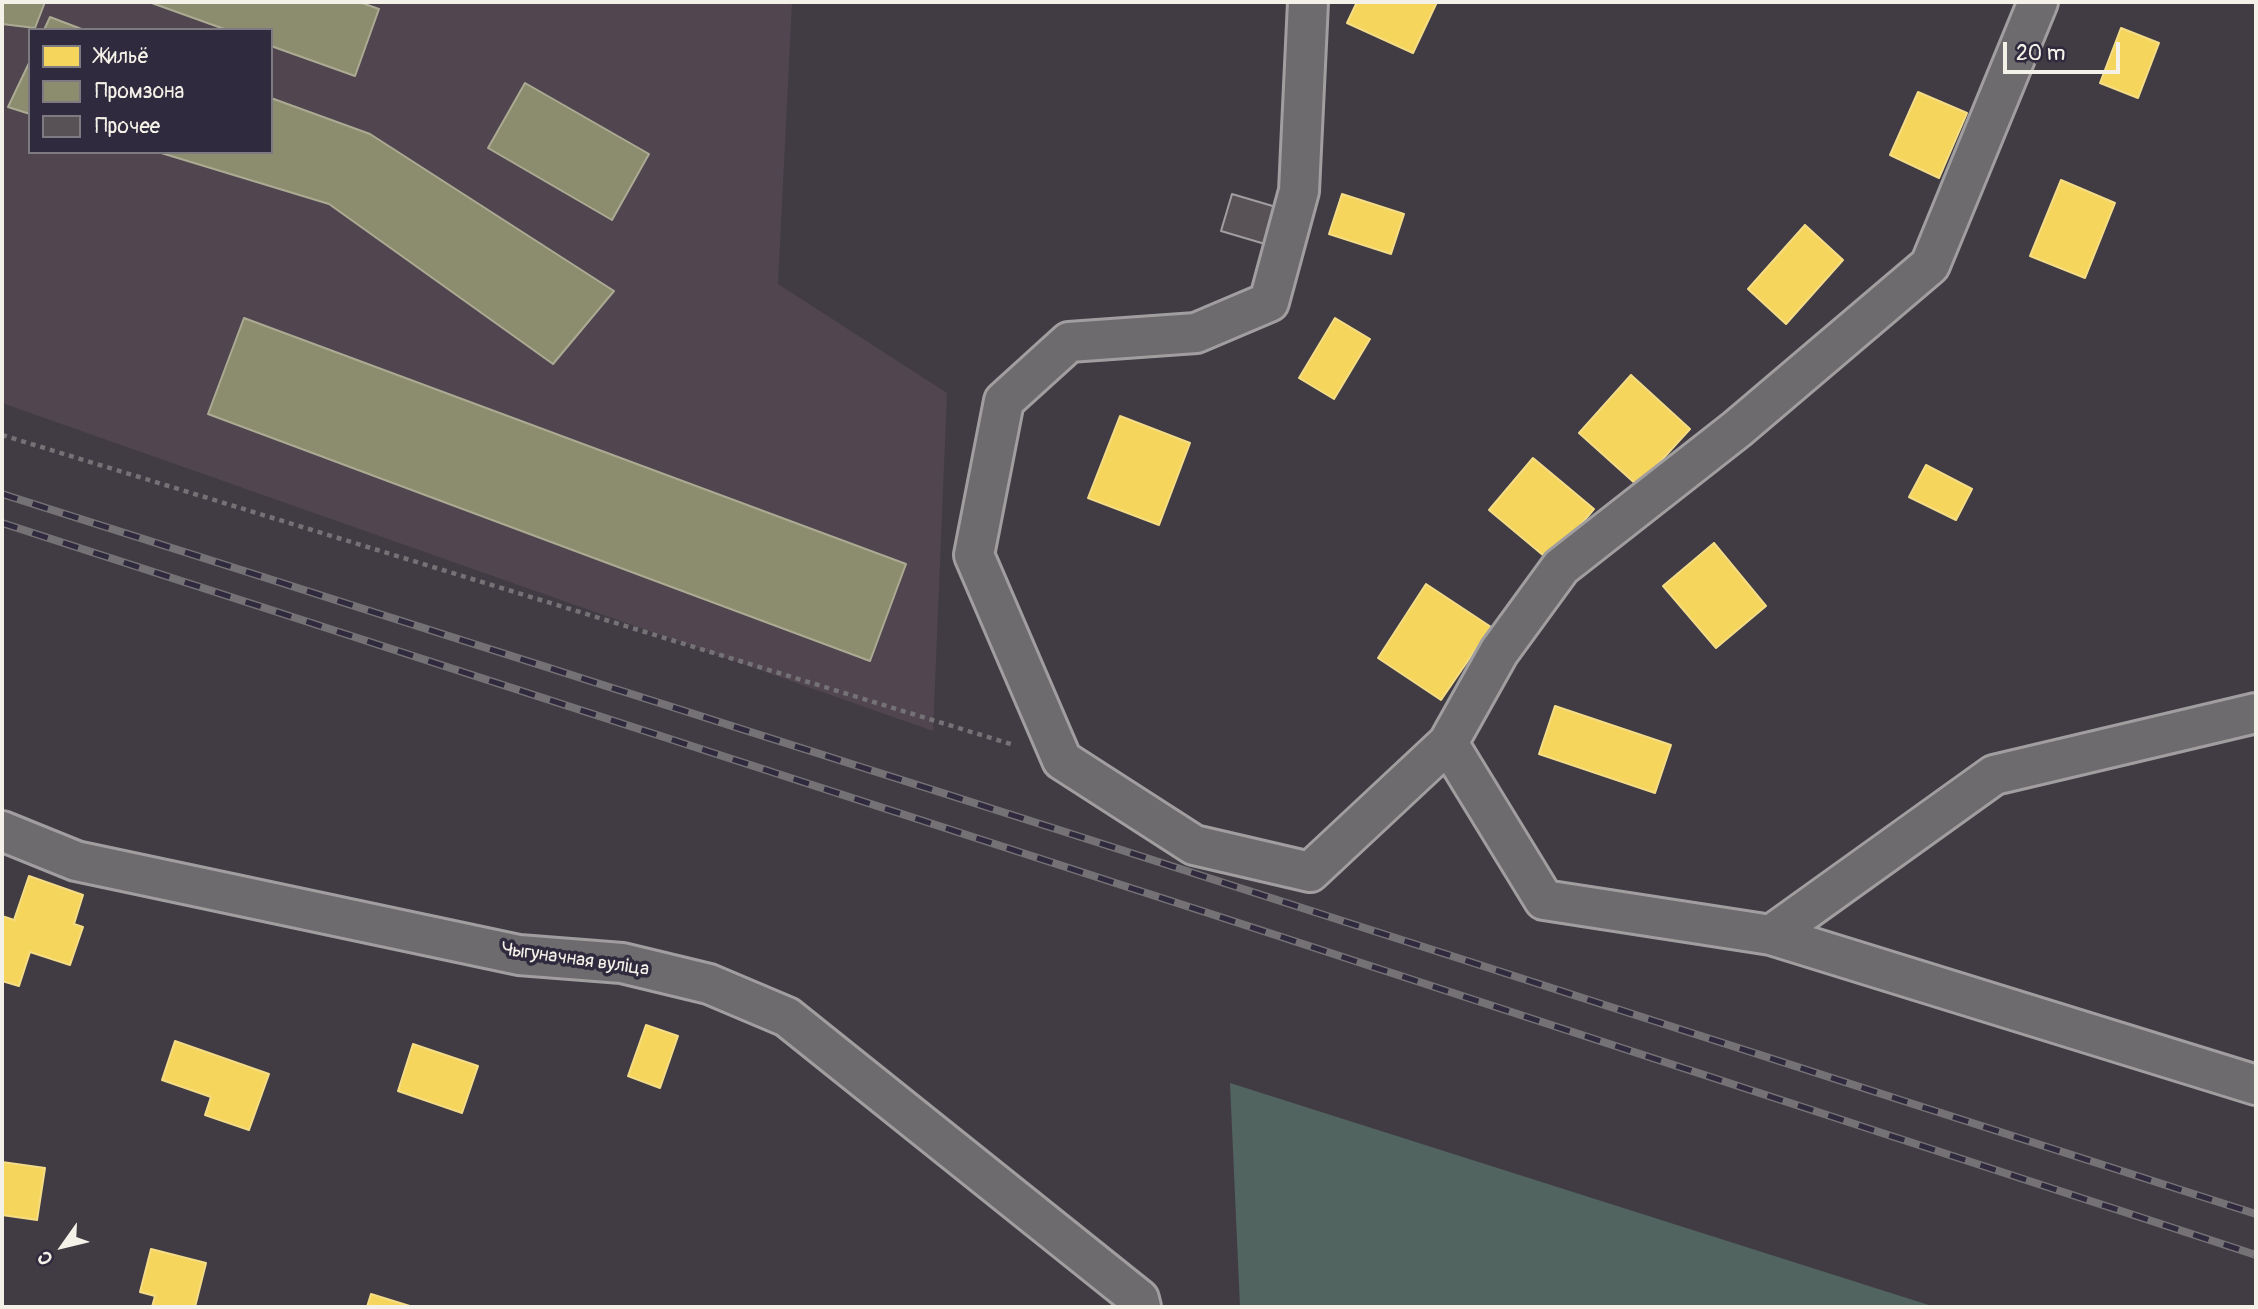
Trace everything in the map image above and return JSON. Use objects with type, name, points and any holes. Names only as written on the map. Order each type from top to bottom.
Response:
[{"type":"street","points":[[1308,2],[1299,191],[1269,302],[1196,333],[1069,342],[1004,401],[974,555],[1062,760],[1194,845],[1310,872],[1448,743],[1499,652],[1561,567],[1737,429],[1930,265],[2038,2]]},
{"type":"street","points":[[1771,935],[1994,775],[2256,713]]},
{"type":"street","points":[[1448,743],[1544,900],[1771,935],[2256,1085]]},
{"type":"street","name":"Чыгуначная вуліца","points":[[2,831],[76,862],[519,955],[622,963],[709,984],[765,1007],[787,1017],[1140,1303]]},
{"type":"path","points":[[2,435],[1062,760]]},
{"type":"shaded area","points":[[2,2],[792,2],[778,284],[947,393],[933,731],[2,403]]},
{"type":"green space","points":[[1230,1083],[1935,1307],[1240,1307]]},
{"type":"building: Жильё","points":[[1357,2],[1437,2],[1413,53],[1347,23]]},
{"type":"building: Жильё","points":[[2121,28],[2159,43],[2138,98],[2100,83]]},
{"type":"building: Жильё","points":[[1918,92],[1967,113],[1939,178],[1890,155]]},
{"type":"building: Жильё","points":[[2061,180],[2115,203],[2085,278],[2030,256]]},
{"type":"building: Жильё","points":[[1342,194],[1404,214],[1391,254],[1329,234]]},
{"type":"building: Жильё","points":[[1805,225],[1843,260],[1786,324],[1748,289]]},
{"type":"building: Жильё","points":[[1335,318],[1370,339],[1334,399],[1299,378]]},
{"type":"building: Жильё","points":[[1631,375],[1690,429],[1638,486],[1579,433]]},
{"type":"building: Жильё","points":[[1120,416],[1190,443],[1159,525],[1088,498]]},
{"type":"building: Жильё","points":[[1533,458],[1594,509],[1550,561],[1489,510]]},
{"type":"building: Жильё","points":[[1926,465],[1972,489],[1956,520],[1909,497]]},
{"type":"building: Жильё","points":[[1714,543],[1766,606],[1716,648],[1663,586]]},
{"type":"building: Жильё","points":[[1426,584],[1491,627],[1441,700],[1378,658]]},
{"type":"building: Жильё","points":[[1555,706],[1671,745],[1655,793],[1539,754]]},
{"type":"building: Жильё","points":[[29,876],[83,895],[74,924],[83,927],[70,965],[30,952],[19,986],[2,981],[2,916],[14,920]]},
{"type":"building: Жильё","points":[[646,1025],[678,1036],[660,1088],[628,1076]]},
{"type":"building: Жильё","points":[[175,1041],[269,1074],[249,1130],[205,1115],[211,1097],[162,1080]]},
{"type":"building: Жильё","points":[[413,1044],[478,1066],[462,1113],[398,1091]]},
{"type":"building: Жильё","points":[[2,1162],[45,1168],[37,1220],[2,1215]]},
{"type":"building: Жильё","points":[[151,1249],[206,1263],[195,1307],[152,1307],[155,1296],[140,1292]]},
{"type":"building: Жильё","points":[[371,1294],[413,1307],[367,1307]]},
{"type":"building: Промзона","points":[[2,2],[45,2],[35,28],[2,24]]},
{"type":"building: Промзона","points":[[149,2],[359,2],[379,9],[355,76],[273,47],[273,28],[221,28]]},
{"type":"building: Промзона","points":[[50,17],[79,28],[45,28]]},
{"type":"building: Промзона","points":[[28,65],[28,113],[8,107]]},
{"type":"building: Промзона","points":[[525,83],[649,154],[612,220],[488,148]]},
{"type":"building: Промзона","points":[[273,99],[370,134],[614,291],[553,364],[329,204],[165,154],[273,154]]},
{"type":"building: Промзона","points":[[244,318],[906,564],[870,661],[208,414]]},
{"type":"building: Прочее","points":[[1232,194],[1276,207],[1265,244],[1221,231]]},
{"type":"railway","points":[[2,494],[2256,1214]]},
{"type":"railway","points":[[2,523],[2256,1255]]}]
